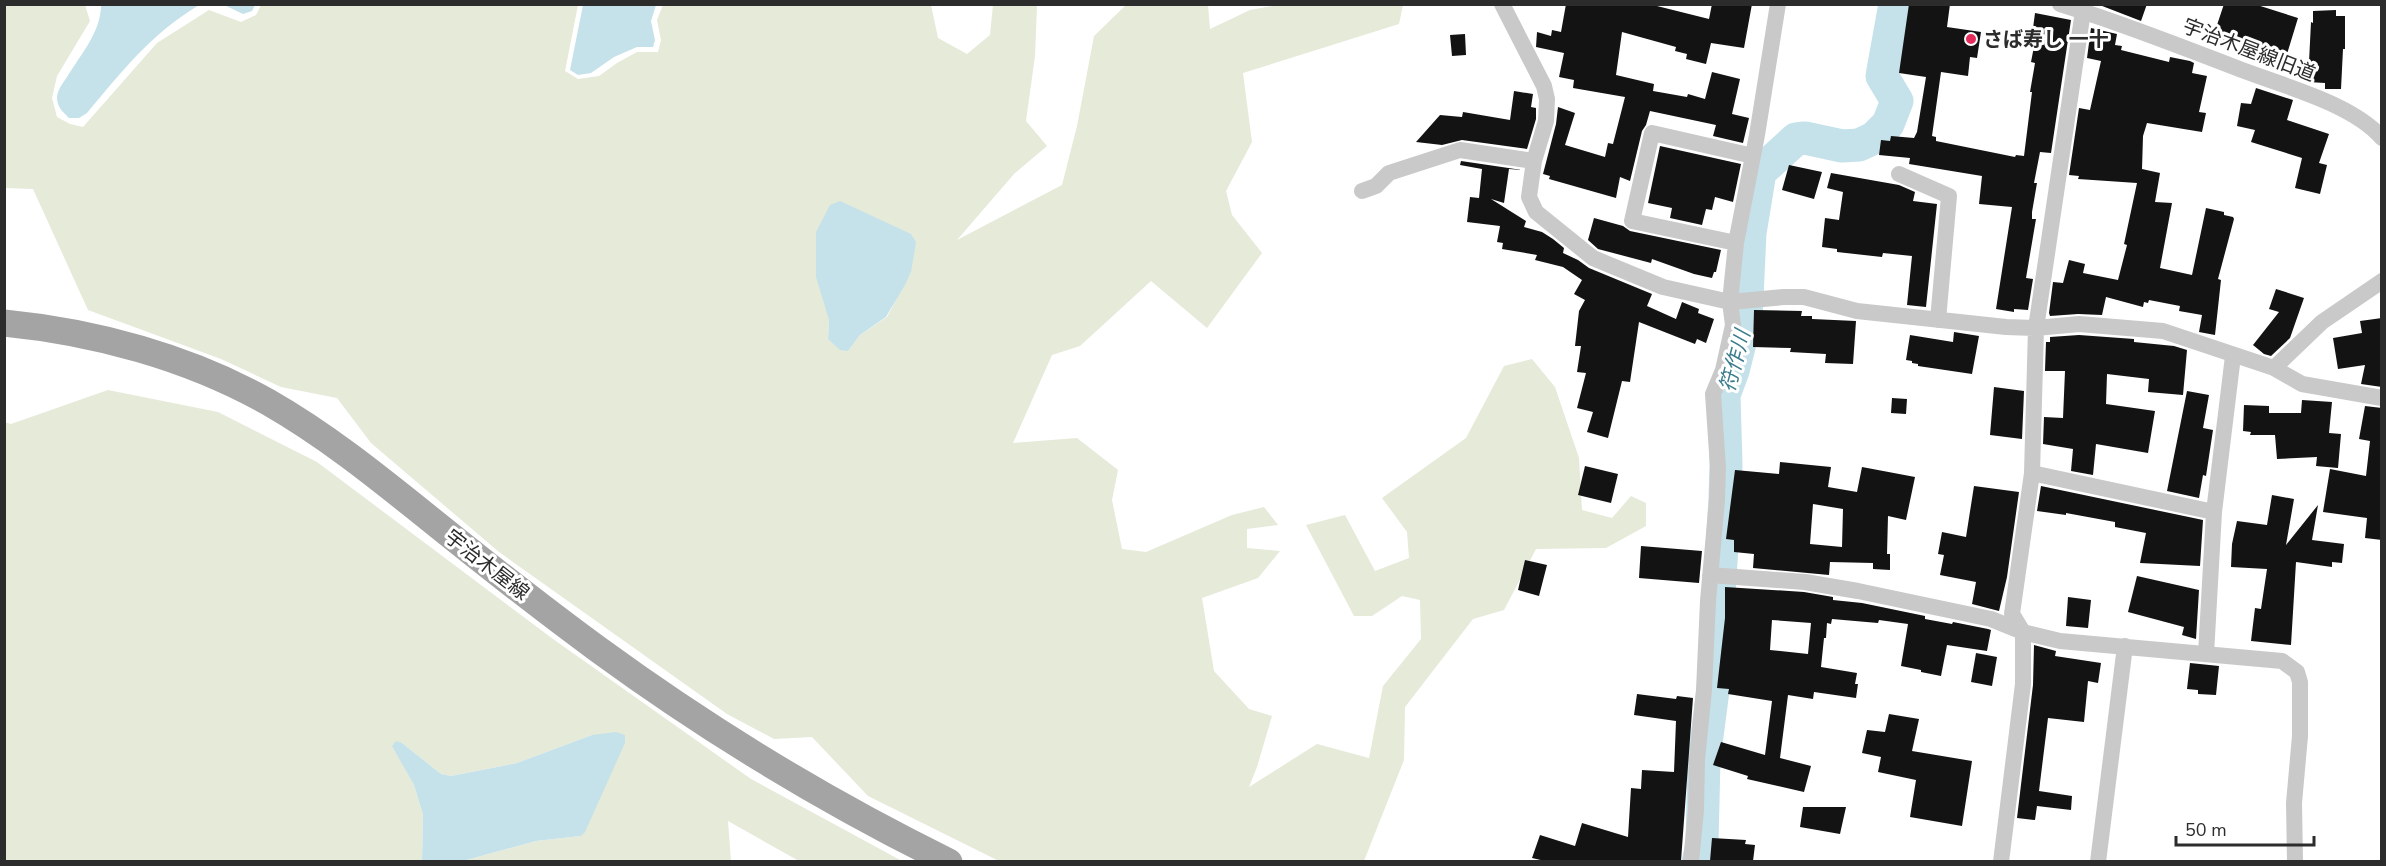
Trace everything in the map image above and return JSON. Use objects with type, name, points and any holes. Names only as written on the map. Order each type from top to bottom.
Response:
[{"type":"main road","name":"宇治木屋線","points":[[4,323],[75,333],[118,342],[197,369],[268,402],[346,452],[528,597],[602,652],[678,704],[768,764],[846,809],[949,861]]},
{"type":"street","points":[[1502,4],[1544,86],[1547,99],[1546,121],[1534,161],[1529,197],[1536,212],[1593,258],[1663,287],[1731,302],[1804,297],[1857,311],[1938,320],[2036,328],[2079,324],[2163,331],[2274,368],[2301,384],[2382,398]]},
{"type":"street","points":[[1691,861],[1718,467],[1713,394],[1727,355],[1732,325],[1731,302],[1736,243],[1778,4]]},
{"type":"street","name":"宇治木屋線旧道","points":[[2060,4],[2338,106],[2372,126],[2382,138]]},
{"type":"street","points":[[2001,861],[2023,684],[2023,632],[2012,614],[2031,473],[2036,328],[2083,11]]},
{"type":"street","points":[[1736,243],[1632,221],[1652,133],[1753,156]]},
{"type":"street","points":[[1362,191],[1376,186],[1389,173],[1460,150],[1534,161]]},
{"type":"street","points":[[1899,174],[1949,196],[1938,320]]},
{"type":"street","points":[[2274,368],[2322,322],[2382,280]]},
{"type":"street","points":[[2206,654],[2214,512],[2233,356]]},
{"type":"street","points":[[2031,473],[2214,512]]},
{"type":"street","points":[[1711,575],[1805,582],[1858,591],[1991,620],[2023,632],[2060,641],[2282,661],[2298,672],[2300,682],[2300,736],[2294,803],[2295,861]]},
{"type":"street","points":[[2098,861],[2125,646]]},
{"type":"green space","points":[[5,5],[85,5],[90,21],[57,76],[52,98],[57,117],[70,124],[83,127],[157,43],[209,10],[241,22],[256,15],[261,5],[578,5],[565,71],[578,79],[599,76],[637,52],[658,52],[661,40],[657,20],[663,5],[931,5],[938,38],[967,54],[990,35],[993,5],[1037,5],[1035,56],[1026,121],[1047,146],[1014,174],[957,240],[1062,185],[1077,126],[1094,36],[1126,5],[1208,5],[1210,29],[1250,10],[1278,5],[1403,5],[1399,24],[1243,73],[1252,142],[1226,191],[1232,215],[1262,253],[1207,328],[1151,281],[1080,346],[1052,355],[1013,443],[1077,438],[1118,470],[1112,500],[1122,549],[1146,552],[1232,515],[1264,507],[1278,525],[1247,529],[1247,548],[1280,551],[1258,578],[1202,598],[1214,671],[1249,709],[1272,716],[1249,787],[1317,744],[1369,758],[1383,686],[1421,639],[1420,600],[1402,596],[1372,616],[1354,616],[1306,525],[1345,515],[1375,571],[1409,558],[1407,532],[1382,498],[1466,438],[1504,366],[1532,359],[1555,387],[1579,458],[1582,510],[1612,518],[1631,496],[1646,503],[1646,526],[1606,548],[1536,549],[1504,610],[1473,619],[1405,707],[1404,760],[1364,861],[999,861],[868,796],[812,737],[774,739],[727,714],[499,552],[371,443],[337,398],[281,387],[221,359],[88,310],[33,189],[5,188]],"holes":[[[911,272],[887,317],[860,335],[848,351],[828,339],[829,320]]]},
{"type":"green space","points":[[108,390],[218,412],[317,462],[553,639],[751,779],[902,861],[799,861],[728,821],[731,861],[463,861],[536,841],[581,836],[592,735],[517,763],[451,776],[441,774],[402,743],[393,746],[414,785],[423,815],[422,861],[5,861],[4,422],[11,424]]},
{"type":"water","points":[[101,5],[199,5],[166,28],[152,41],[126,67],[87,113],[79,118],[69,118],[58,104],[58,92],[94,34]]},
{"type":"water","points":[[224,5],[255,5],[252,11],[243,14]]},
{"type":"water","points":[[583,5],[656,5],[651,21],[655,40],[653,47],[637,47],[614,57],[591,73],[578,75],[570,70]]},
{"type":"water","points":[[840,201],[911,234],[916,242],[911,272],[886,317],[860,335],[848,351],[840,350],[828,339],[829,320],[816,277],[816,232],[830,205]]},
{"type":"water","points":[[616,732],[625,735],[625,743],[585,832],[581,836],[536,841],[463,861],[422,861],[423,815],[414,785],[392,746],[396,741],[402,743],[441,774],[451,776],[517,763],[592,735]]},
{"type":"building","points":[[1566,4],[1649,4],[1709,19],[1712,4],[1752,4],[1744,48],[1711,43],[1706,64],[1686,59],[1687,54],[1675,51],[1676,47],[1622,32],[1616,75],[1654,84],[1653,91],[1687,97],[1688,94],[1705,99],[1712,72],[1740,79],[1732,114],[1749,118],[1743,143],[1713,136],[1716,125],[1650,111],[1642,131],[1630,181],[1620,177],[1616,198],[1549,179],[1550,176],[1543,174],[1558,107],[1575,113],[1565,145],[1605,157],[1608,143],[1613,144],[1625,97],[1573,88],[1574,80],[1559,77],[1564,53],[1536,47],[1537,32],[1551,36],[1552,30],[1561,32]]},
{"type":"building","points":[[1909,4],[1950,4],[1947,27],[1981,32],[1977,58],[1970,57],[1968,76],[1941,72],[1932,136],[1936,137],[1936,141],[2015,157],[2016,155],[2024,156],[2035,63],[2031,62],[2036,36],[2032,36],[2035,13],[2071,20],[2051,153],[2040,152],[2034,183],[2037,183],[2032,219],[2036,219],[2026,278],[2033,279],[2028,310],[2014,309],[2014,312],[1996,309],[2012,207],[1979,204],[1982,176],[1909,164],[1910,158],[1879,155],[1881,140],[1890,141],[1891,136],[1914,138],[1917,132],[1926,77],[1899,73]]},
{"type":"building","points":[[2097,4],[2147,4],[2141,21]]},
{"type":"building","points":[[2224,4],[2254,4],[2298,18],[2287,54],[2234,38],[2232,43],[2213,37]]},
{"type":"building","points":[[2336,10],[2336,16],[2345,16],[2345,49],[2343,49],[2341,89],[2325,89],[2325,83],[2308,82],[2311,22],[2313,23],[2313,11]]},
{"type":"building","points":[[2091,28],[2117,34],[2115,45],[2122,46],[2121,50],[2169,62],[2170,57],[2190,61],[2194,63],[2192,73],[2207,76],[2199,112],[2206,113],[2202,132],[2147,123],[2143,136],[2142,169],[2160,173],[2155,202],[2172,203],[2160,268],[2192,275],[2206,208],[2224,212],[2224,215],[2234,219],[2218,279],[2221,280],[2215,335],[2199,332],[2202,315],[2179,311],[2180,306],[2149,300],[2148,303],[2144,302],[2143,307],[2106,297],[2102,315],[2050,316],[2053,282],[2063,283],[2069,260],[2085,264],[2083,273],[2118,280],[2127,245],[2124,244],[2137,183],[2078,179],[2079,176],[2069,175],[2079,108],[2090,110],[2101,61],[2087,58]]},
{"type":"building","points":[[1465,34],[1466,55],[1452,56],[1450,35]]},
{"type":"building","points":[[2256,88],[2293,100],[2287,120],[2329,134],[2319,163],[2327,165],[2320,194],[2295,188],[2302,158],[2251,142],[2255,130],[2237,126],[2241,103],[2251,104]]},
{"type":"building","points":[[1514,91],[1533,94],[1531,107],[1536,108],[1536,119],[1527,149],[1462,140],[1442,145],[1416,142],[1440,115],[1462,117],[1463,112],[1510,120]]},
{"type":"building","points":[[1660,146],[1741,164],[1733,202],[1715,197],[1712,210],[1706,209],[1702,225],[1670,218],[1672,208],[1648,203]]},
{"type":"building","points":[[1461,161],[1522,170],[1509,169],[1504,203],[1491,199],[1526,221],[1524,227],[1542,232],[1564,248],[1563,253],[1589,268],[1652,294],[1647,306],[1676,319],[1682,302],[1699,309],[1698,313],[1714,319],[1706,343],[1697,339],[1695,344],[1639,322],[1630,382],[1622,381],[1608,438],[1587,432],[1593,412],[1577,408],[1586,373],[1577,372],[1581,346],[1575,346],[1579,311],[1585,300],[1574,294],[1582,280],[1563,267],[1535,260],[1537,255],[1502,249],[1503,243],[1497,242],[1500,226],[1467,222],[1470,197],[1479,198],[1482,169],[1460,165]]},
{"type":"building","points":[[1789,165],[1822,172],[1814,199],[1782,190]]},
{"type":"building","points":[[1831,173],[1899,185],[1915,192],[1913,201],[1937,204],[1926,307],[1907,305],[1912,256],[1883,253],[1882,257],[1837,252],[1837,249],[1822,247],[1825,218],[1839,220],[1843,192],[1827,188]]},
{"type":"building","points":[[1594,218],[1623,226],[1630,231],[1721,250],[1716,272],[1712,278],[1652,259],[1651,263],[1598,249],[1588,240]]},
{"type":"building","points":[[2276,289],[2304,298],[2290,338],[2271,356],[2264,354],[2253,345],[2279,312],[2269,309]]},
{"type":"building","points":[[1754,310],[1802,311],[1801,316],[1812,316],[1812,319],[1856,321],[1853,364],[1825,363],[1826,354],[1790,352],[1791,348],[1753,347]]},
{"type":"building","points":[[2382,318],[2382,387],[2361,384],[2365,365],[2338,369],[2333,338],[2362,333],[2360,321]]},
{"type":"building","points":[[1954,332],[1979,336],[1972,374],[1918,366],[1906,360],[1910,335],[1953,342]]},
{"type":"building","points":[[2079,335],[2134,339],[2134,342],[2174,346],[2187,350],[2183,395],[2148,392],[2149,379],[2107,374],[2106,404],[2155,411],[2148,453],[2096,444],[2093,475],[2071,471],[2073,449],[2043,444],[2044,417],[2063,418],[2065,371],[2045,371],[2046,342],[2050,342],[2050,337]]},
{"type":"building","points":[[1994,387],[2024,391],[2022,439],[1990,435]]},
{"type":"building","points":[[2187,391],[2209,395],[2203,428],[2213,430],[2206,476],[2203,475],[2199,498],[2167,491]]},
{"type":"building","points":[[1892,398],[1907,399],[1906,414],[1891,413]]},
{"type":"building","points":[[2302,400],[2332,402],[2329,433],[2341,434],[2338,468],[2316,466],[2317,457],[2277,459],[2275,435],[2250,435],[2251,432],[2243,431],[2244,405],[2269,406],[2269,413],[2301,413]]},
{"type":"building","points":[[2365,406],[2382,408],[2382,540],[2365,538],[2367,518],[2323,512],[2330,469],[2366,476],[2370,441],[2359,439]]},
{"type":"building","points":[[1780,462],[1831,467],[1828,487],[1857,492],[1862,467],[1915,477],[1906,520],[1888,516],[1887,554],[1890,554],[1890,570],[1873,569],[1873,563],[1830,562],[1829,575],[1753,568],[1754,554],[1734,552],[1734,540],[1726,539],[1735,470],[1779,474]],"holes":[[[1813,504],[1843,509],[1842,547],[1810,544]]]},
{"type":"building","points":[[1585,466],[1618,474],[1611,503],[1578,495]]},
{"type":"building","points":[[1974,486],[2019,492],[2007,577],[1999,611],[1972,604],[1976,582],[1940,575],[1944,555],[1938,554],[1942,532],[1966,537]]},
{"type":"building","points":[[2041,486],[2203,520],[2200,566],[2140,563],[2146,533],[2115,527],[2115,522],[2066,513],[2066,515],[2037,511]]},
{"type":"building","points":[[2272,495],[2294,499],[2286,545],[2318,505],[2312,540],[2344,544],[2342,563],[2332,562],[2332,567],[2296,562],[2291,645],[2251,641],[2255,608],[2261,609],[2267,569],[2231,567],[2232,544],[2237,521],[2267,525]]},
{"type":"building","points":[[1641,546],[1702,551],[1699,583],[1639,578]]},
{"type":"building","points":[[1525,560],[1547,565],[1539,596],[1518,590]]},
{"type":"building","points":[[2137,576],[2199,590],[2196,639],[2182,635],[2184,627],[2128,612]]},
{"type":"building","points":[[1725,587],[1804,592],[1833,597],[1833,600],[1862,603],[1925,616],[1925,619],[1991,630],[1987,651],[1947,645],[1941,676],[1901,666],[1908,624],[1879,620],[1878,623],[1832,619],[1831,624],[1827,623],[1821,667],[1857,673],[1855,684],[1858,684],[1856,698],[1814,692],[1813,699],[1788,695],[1780,758],[1811,766],[1804,792],[1747,779],[1748,776],[1713,765],[1721,742],[1765,755],[1772,701],[1728,694],[1729,689],[1717,688],[1725,618]],"holes":[[[1772,620],[1811,623],[1808,654],[1770,650]]]},
{"type":"building","points":[[2068,597],[2091,600],[2088,628],[2066,626]]},
{"type":"building","points":[[2034,645],[2056,651],[2055,656],[2101,663],[2098,683],[2088,681],[2084,722],[2048,718],[2039,791],[2072,796],[2071,810],[2037,806],[2035,820],[2017,818],[2033,685]]},
{"type":"building","points":[[1976,653],[1997,657],[1992,686],[1971,682]]},
{"type":"building","points":[[2190,663],[2219,666],[2216,695],[2198,694],[2198,690],[2187,689]]},
{"type":"building","points":[[1637,694],[1676,699],[1677,696],[1693,698],[1681,861],[1545,861],[1532,858],[1540,835],[1575,846],[1582,823],[1628,837],[1631,788],[1641,789],[1642,770],[1674,772],[1676,721],[1634,715]]},
{"type":"building","points":[[1889,714],[1919,719],[1912,751],[1972,761],[1962,826],[1910,817],[1916,780],[1878,772],[1881,757],[1862,753],[1867,730],[1885,732]]},
{"type":"building","points":[[1803,807],[1846,807],[1840,834],[1800,827]]},
{"type":"building","points":[[1712,838],[1746,840],[1745,844],[1755,845],[1753,861],[1710,861]]},
{"type":"waterway","name":"符作川","points":[[1698,862],[1702,845],[1704,759],[1713,690],[1725,498],[1724,395],[1733,371],[1746,319],[1750,233],[1760,172],[1796,139],[1805,138],[1842,146],[1859,145],[1874,138],[1888,124],[1897,101],[1882,76],[1895,4]]},
{"type":"place","name":"さば寿し 一十","points":[[1971,39]]}]
